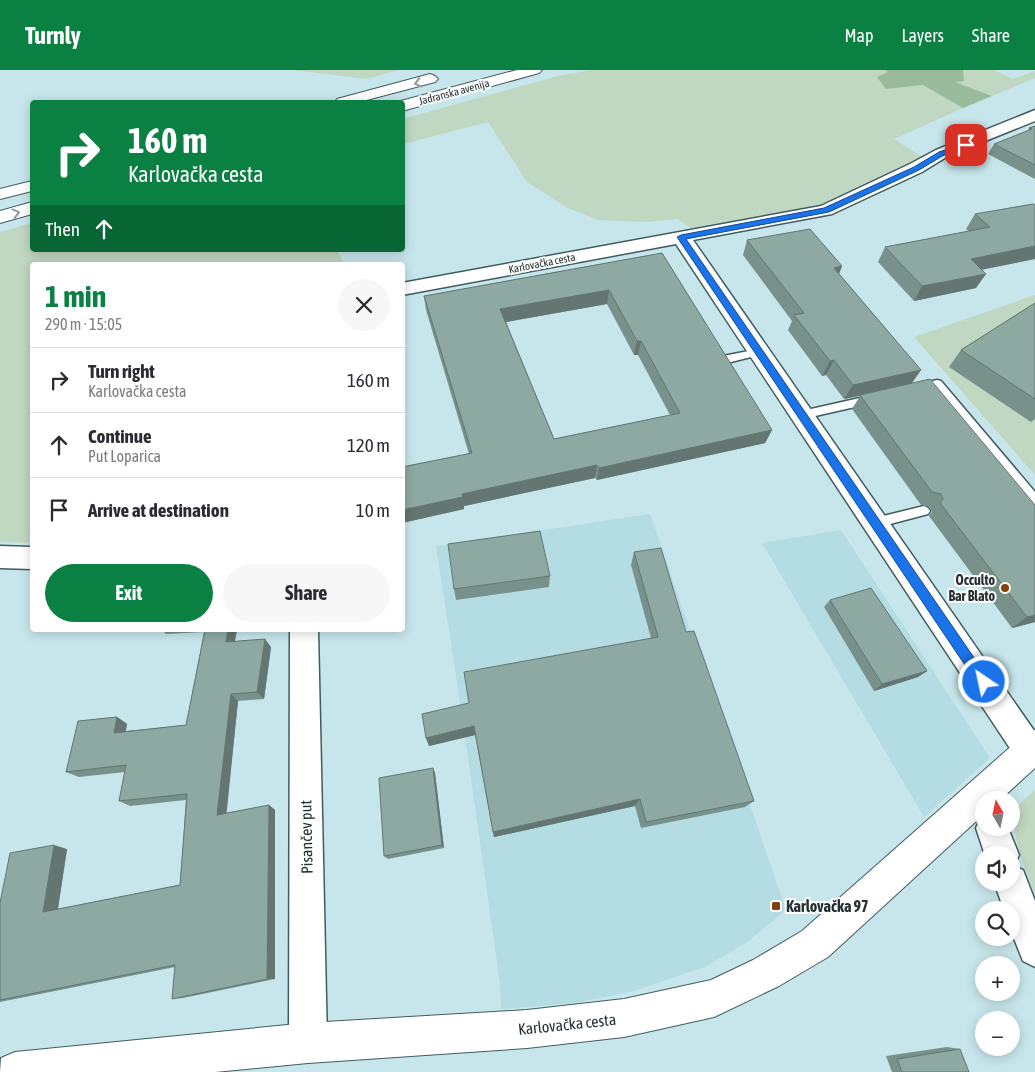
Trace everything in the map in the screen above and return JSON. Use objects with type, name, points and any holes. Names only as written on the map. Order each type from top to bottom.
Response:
[{"type":"street","name":"Jadranska avenija","points":[[405,105],[534,70]]},
{"type":"street","name":"Jadranska avenija","points":[[350,100],[448,74]]},
{"type":"street","name":"Karlovačka cesta","points":[[405,288],[826,210],[916,168],[942,153],[1035,114]]},
{"type":"street","points":[[0,194],[30,186]]},
{"type":"street","points":[[0,217],[30,209]]},
{"type":"street","name":"Karlovačka cesta","points":[[681,237],[875,523],[1033,749],[1000,791]]},
{"type":"street","points":[[0,557],[30,558]]},
{"type":"street","name":"Pisančev put","points":[[304,632],[308,1043]]},
{"type":"street","name":"Karlovačka cesta","points":[[16,1072],[308,1043],[527,1029],[624,1018],[714,998],[766,972],[815,944],[975,818]]},
{"type":"street","points":[[1014,891],[1035,949]]},
{"type":"lane","points":[[723,360],[759,352]]},
{"type":"lane","points":[[909,391],[937,384],[1035,500]]},
{"type":"lane","points":[[802,415],[880,397]]},
{"type":"lane","points":[[875,523],[924,511]]},
{"type":"shaded area","points":[[650,514],[786,910],[746,943],[705,967],[634,991],[576,1003],[501,1009],[500,984],[436,546]]},
{"type":"shaded area","points":[[841,530],[990,758],[924,817],[762,543]]},
{"type":"green space","points":[[294,70],[399,70],[366,79]]},
{"type":"green space","points":[[591,70],[885,70],[889,72],[886,89],[923,85],[963,108],[894,139],[924,158],[841,198],[807,208],[693,230],[678,219],[647,222],[598,220],[568,208],[527,182],[488,122],[405,143],[405,118],[558,76]]},
{"type":"green space","points":[[885,70],[963,70],[964,81],[955,82],[992,96],[963,108],[923,85],[886,89],[877,77],[888,72]]},
{"type":"green space","points":[[963,70],[994,70],[1013,79],[1035,71],[1035,78],[992,96],[953,81],[963,81]]},
{"type":"green space","points":[[30,224],[30,252],[338,252],[343,262],[30,262],[30,543],[0,542],[0,232]]},
{"type":"green space","points":[[1035,295],[1035,475],[914,337]]},
{"type":"green space","points":[[1035,790],[1035,894],[1016,839],[1016,836],[1020,836],[1020,804]]},
{"type":"building","points":[[1035,126],[1035,165],[994,144],[1032,129],[1029,128]]},
{"type":"building","points":[[1035,205],[1035,246],[971,259],[986,274],[922,286],[885,247],[990,227],[975,214]]},
{"type":"building","points":[[810,229],[842,266],[834,268],[921,370],[853,385],[834,360],[830,361],[794,315],[804,313],[747,240]]},
{"type":"building","points":[[662,253],[772,430],[599,468],[597,465],[462,494],[463,497],[405,509],[405,466],[472,453],[424,296]],"holes":[[[609,290],[637,341],[641,341],[680,413],[554,439],[500,309]]]},
{"type":"building","points":[[1035,303],[1035,399],[961,350]]},
{"type":"building","points":[[930,379],[1035,505],[1035,615],[1027,617],[940,503],[943,499],[941,494],[932,492],[860,395]]},
{"type":"building","points":[[540,531],[550,576],[454,589],[448,544]]},
{"type":"building","points":[[661,548],[686,632],[694,631],[754,801],[646,822],[640,799],[493,832],[474,726],[426,738],[422,714],[469,703],[464,672],[658,637],[634,552]]},
{"type":"building","points":[[871,588],[927,671],[882,684],[830,600]]},
{"type":"building","points":[[205,632],[228,632],[226,642],[265,639],[257,692],[231,694],[217,815],[269,805],[267,979],[172,999],[175,965],[0,1000],[0,903],[10,853],[54,845],[43,912],[180,885],[187,794],[119,801],[126,765],[66,772],[78,721],[117,717],[114,733],[186,725]]},
{"type":"building","points":[[433,768],[442,845],[384,856],[379,778]]},
{"type":"building","points":[[960,1049],[969,1072],[902,1072],[897,1059]]},
{"type":"place","name":"Occulto Bar Blato","points":[[1005,588]]},
{"type":"place","name":"Karlovačka 97","points":[[776,906]]},
{"type":"route","points":[[966,145],[942,153],[916,168],[826,210],[681,237],[984,682]]}]
